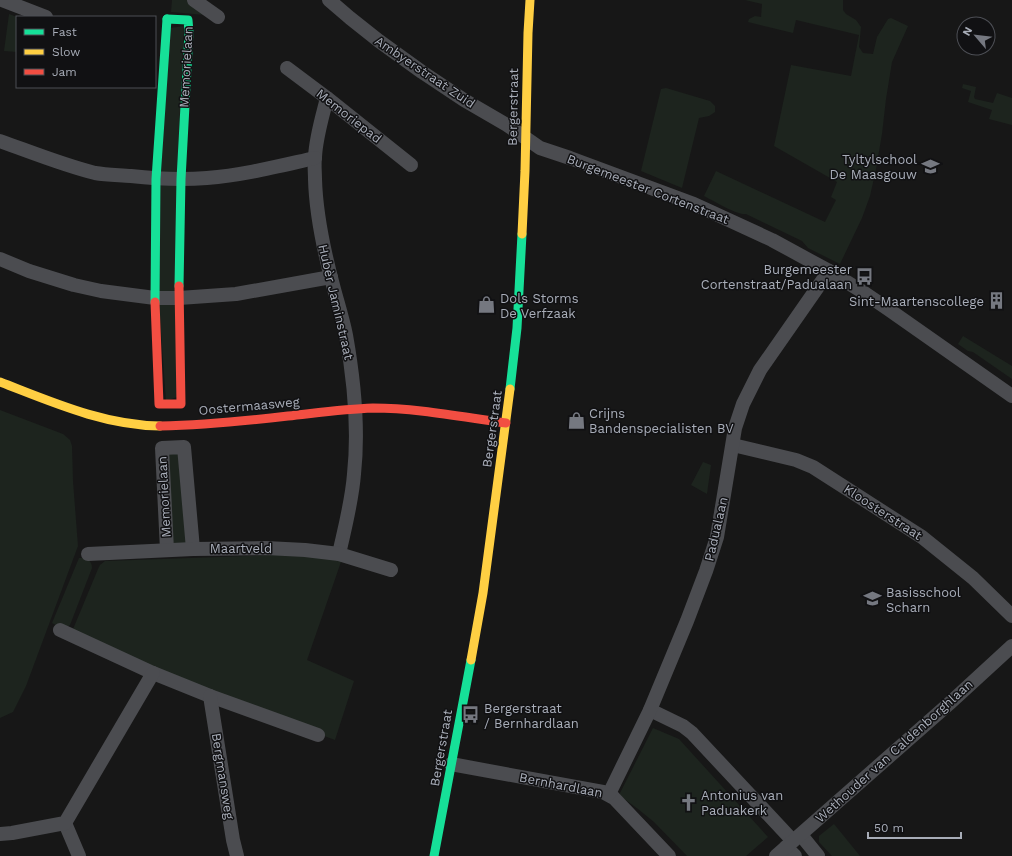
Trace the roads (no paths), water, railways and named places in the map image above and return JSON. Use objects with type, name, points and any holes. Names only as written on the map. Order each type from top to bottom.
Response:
[{"type":"street","points":[[2,0],[43,16]]},
{"type":"street","points":[[194,0],[218,17]]},
{"type":"street","name":"Ambyerstraat Zuid","points":[[329,0],[379,41],[422,72],[464,100],[507,125],[526,139]]},
{"type":"street","name":"Bergerstraat","points":[[434,856],[482,593],[518,328],[530,0]]},
{"type":"street","name":"Memorielaan","points":[[167,19],[188,20],[189,32],[180,179],[179,298],[182,404],[159,404],[155,298],[156,179],[160,41],[167,19]]},
{"type":"street","name":"Memoriepad","points":[[287,68],[411,165]]},
{"type":"street","name":"Hubèr Jaminstraat","points":[[327,98],[320,124],[315,158],[318,216],[323,244],[346,334],[352,373],[356,439],[354,473],[346,524],[339,554]]},
{"type":"street","name":"Burgemeester Cortenstraat","points":[[526,139],[547,151],[570,158],[694,204],[772,240],[829,271],[888,309],[1012,396]]},
{"type":"street","points":[[0,141],[62,163],[96,173],[156,179],[207,178],[233,175],[315,158]]},
{"type":"street","points":[[0,259],[29,271],[74,285],[101,291],[155,298],[236,294],[331,277]]},
{"type":"street","name":"Padualaan","points":[[609,794],[650,710],[706,571],[717,537],[735,428],[739,415],[760,370],[829,271]]},
{"type":"street","name":"Oostermaasweg","points":[[0,382],[81,413],[99,418],[158,426],[218,423],[355,409],[409,410],[506,423]]},
{"type":"street","name":"Kloosterstraat","points":[[733,445],[796,460],[813,467],[922,537],[973,578],[1012,616]]},
{"type":"street","name":"Memorielaan","points":[[167,550],[162,448],[171,447],[184,447],[193,549]]},
{"type":"street","name":"Maartveld","points":[[88,554],[193,549],[266,548],[305,550],[339,554],[391,570]]},
{"type":"street","points":[[60,630],[153,673],[210,696],[318,735]]},
{"type":"street","name":"Wethouder van Caldenborghlaan","points":[[790,847],[1012,646]]},
{"type":"street","points":[[0,834],[65,822],[153,673]]},
{"type":"street","name":"Bergmansweg","points":[[210,696],[233,840],[237,856]]},
{"type":"street","points":[[650,710],[683,726],[692,733],[790,847],[818,856]]},
{"type":"street","name":"Bernhardlaan","points":[[451,764],[579,787],[609,794],[669,856]]},
{"type":"street","points":[[65,822],[79,856]]},
{"type":"place","name":"Tyltylschool De Maasgouw","points":[[930,166]]},
{"type":"place","name":"Burgemeester Cortenstraat/Padualaan","points":[[865,276]]},
{"type":"place","name":"Sint-Maartenscollege","points":[[997,301]]},
{"type":"place","name":"Dols Storms De Verfzaak","points":[[487,305]]},
{"type":"place","name":"Crijns Bandenspecialisten BV","points":[[576,420]]},
{"type":"place","name":"Basisschool Scharn","points":[[873,599]]},
{"type":"place","name":"Bergerstraat / Bernhardlaan","points":[[471,715]]},
{"type":"place","name":"Antonius van Paduakerk","points":[[688,802]]}]
